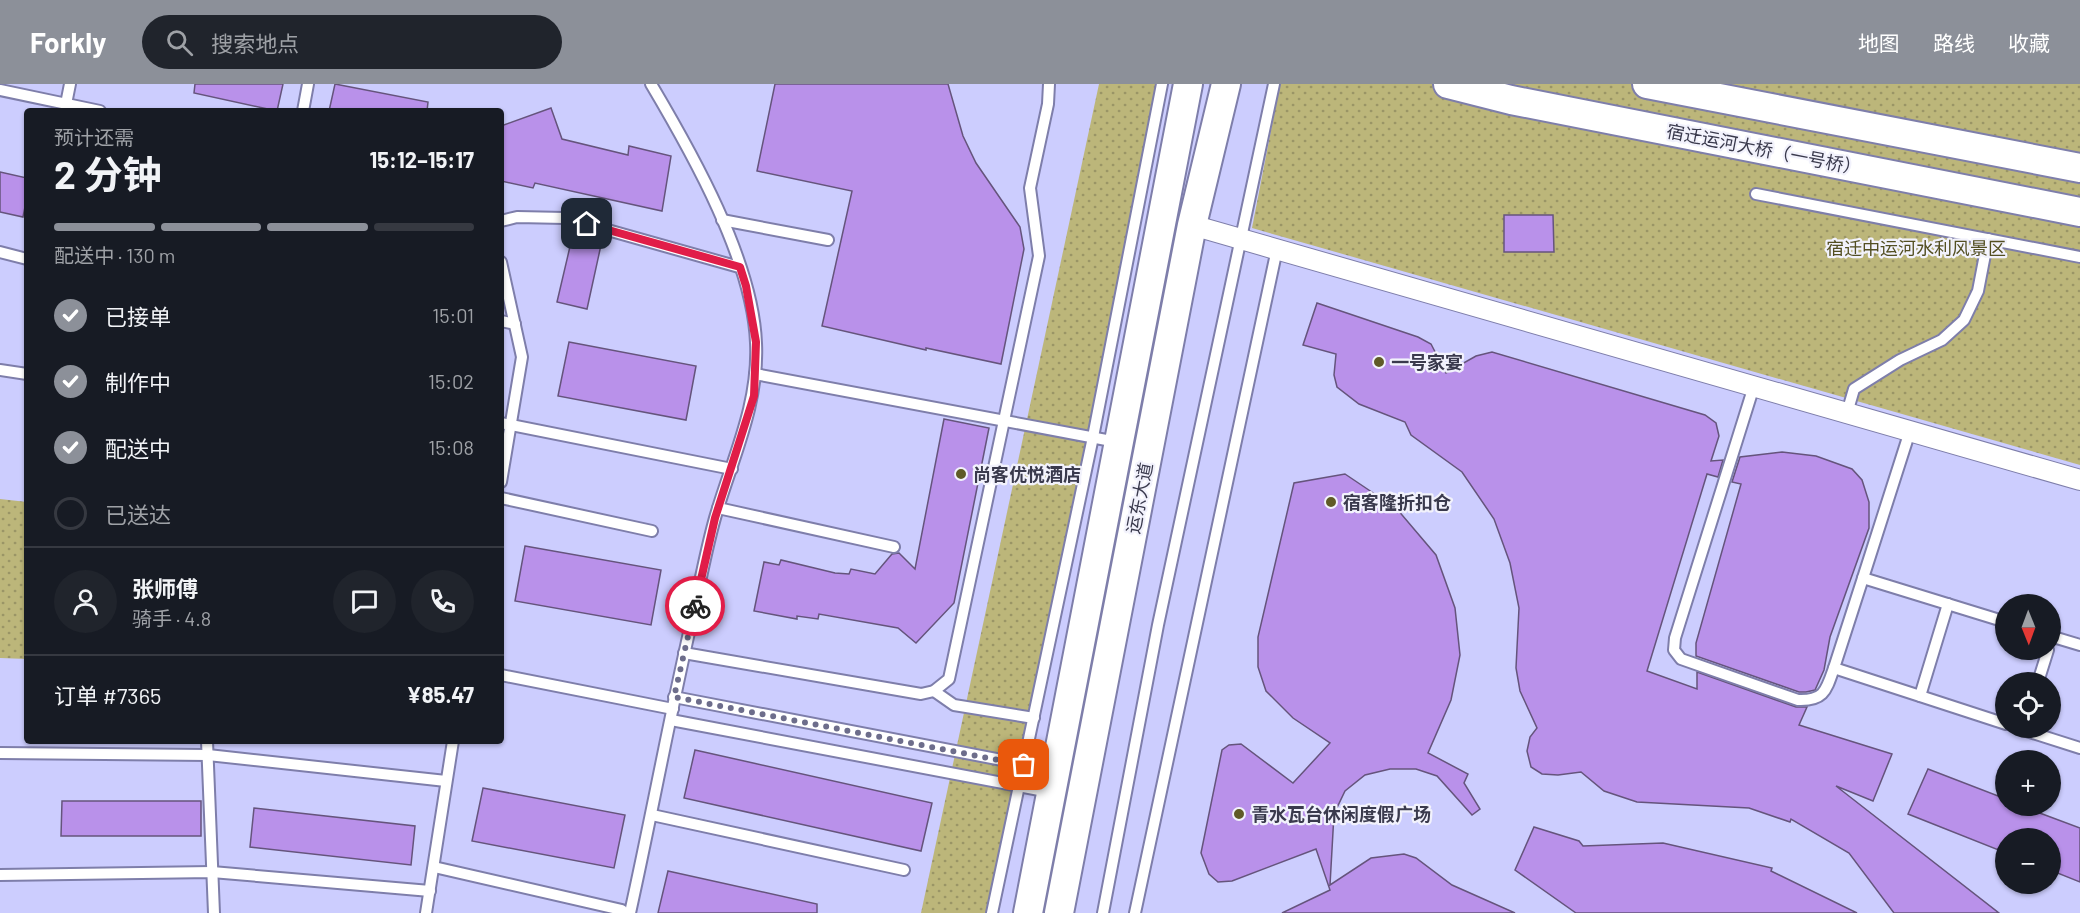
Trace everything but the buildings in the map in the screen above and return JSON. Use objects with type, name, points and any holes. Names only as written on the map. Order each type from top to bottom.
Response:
[{"type":"main road","name":"运东大道","points":[[1028,913],[1055,782],[1105,440],[1188,84]]},
{"type":"main road","name":"运东大道","points":[[1059,913],[1192,225],[1226,84]]},
{"type":"main road","name":"宿迁运河大桥（一号桥）","points":[[1448,84],[1523,102],[2080,212]]},
{"type":"main road","points":[[1647,84],[2080,168]]},
{"type":"street","points":[[1192,225],[2080,480]]},
{"type":"lane","points":[[66,104],[70,84]]},
{"type":"lane","points":[[304,108],[308,84]]},
{"type":"lane","points":[[630,913],[652,815],[674,697],[718,508],[754,396],[756,342],[746,286],[722,220],[680,132],[651,84]]},
{"type":"lane","points":[[684,653],[921,694],[934,691],[949,680],[1039,256],[1030,188],[1048,104],[1049,84]]},
{"type":"lane","points":[[992,913],[1034,718],[1105,440],[1162,84]]},
{"type":"lane","points":[[1103,913],[1158,625],[1274,84]]},
{"type":"lane","points":[[0,90],[24,90],[85,108]]},
{"type":"lane","points":[[1756,194],[2080,257]]},
{"type":"lane","points":[[504,220],[517,217],[565,218],[740,267]]},
{"type":"lane","points":[[722,220],[828,240]]},
{"type":"lane","points":[[1847,413],[1854,389],[1900,360],[1942,340],[1964,320],[1978,291],[1988,239]]},
{"type":"lane","points":[[1135,913],[1277,249]]},
{"type":"lane","points":[[0,252],[24,258]]},
{"type":"lane","points":[[504,275],[522,357],[522,372],[506,424],[504,447]]},
{"type":"lane","points":[[504,322],[515,324]]},
{"type":"lane","points":[[0,370],[24,374]]},
{"type":"lane","points":[[755,374],[1105,440]]},
{"type":"lane","points":[[1754,386],[1675,638],[1674,650],[1681,659],[1798,700],[1812,701],[1821,696],[1834,668],[1910,431]]},
{"type":"lane","points":[[506,424],[732,469]]},
{"type":"lane","points":[[504,499],[652,531]]},
{"type":"lane","points":[[718,508],[894,547]]},
{"type":"lane","points":[[1863,578],[1995,619]]},
{"type":"lane","points":[[1920,696],[1948,604]]},
{"type":"lane","points":[[2061,640],[2080,645]]},
{"type":"lane","points":[[1834,668],[1995,720]]},
{"type":"lane","points":[[504,676],[672,715],[1018,786],[1055,782]]},
{"type":"lane","points":[[934,691],[954,705],[1034,718]]},
{"type":"lane","points":[[674,697],[1024,765],[1055,782]]},
{"type":"lane","points":[[2052,738],[2080,748]]},
{"type":"lane","points":[[207,744],[214,913]]},
{"type":"lane","points":[[426,913],[452,744]]},
{"type":"lane","points":[[0,753],[208,755],[446,781]]},
{"type":"lane","points":[[652,815],[904,870]]},
{"type":"lane","points":[[435,867],[622,910],[623,913]]},
{"type":"lane","points":[[0,875],[212,872],[430,891]]},
{"type":"green space","points":[[1099,84],[1161,84],[986,913],[921,913]]},
{"type":"green space","name":"宿迁中运河水利风景区","points":[[1280,84],[2080,84],[2080,465],[1252,228]]},
{"type":"green space","points":[[0,499],[24,502],[24,659],[0,658]]},
{"type":"way so far","points":[[695,606],[674,697],[1024,765]]},
{"type":"place","name":"一号家宴","points":[[1379,362]]},
{"type":"place","name":"尚客优悦酒店","points":[[961,474]]},
{"type":"place","name":"宿客隆折扣仓","points":[[1331,502]]},
{"type":"place","name":"青水瓦台休闲度假广场","points":[[1239,814]]},
{"type":"route","points":[[587,224],[740,267],[746,286],[756,342],[754,396],[738,453],[715,518],[695,606]]}]
